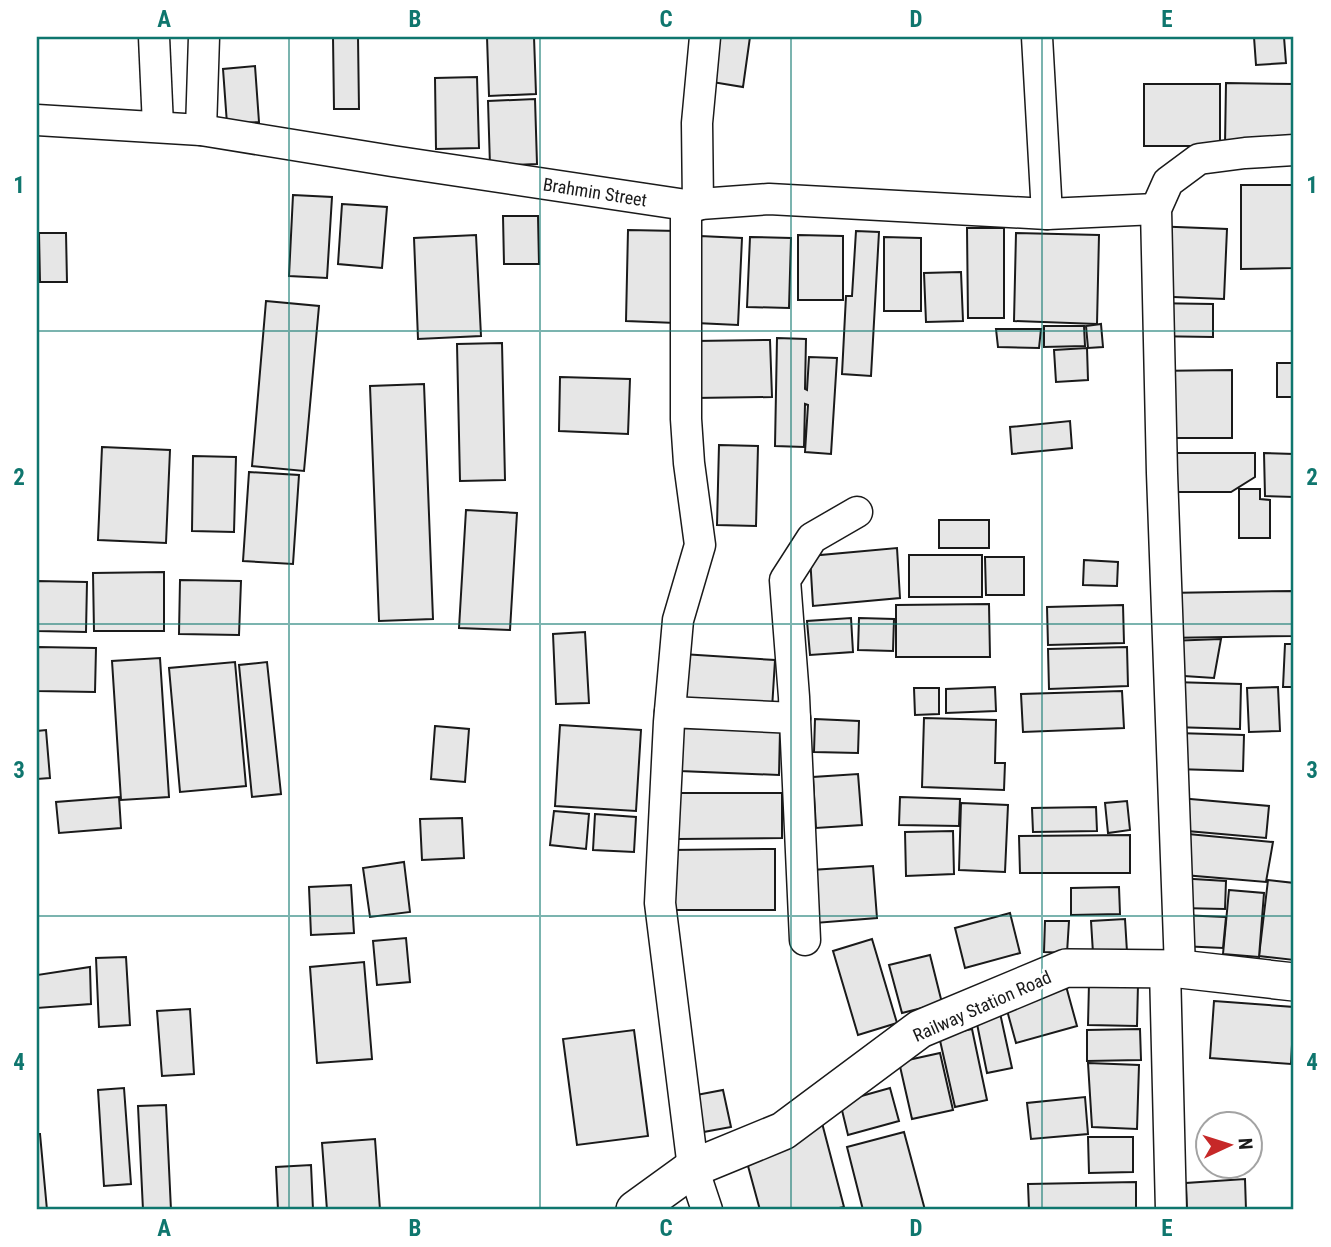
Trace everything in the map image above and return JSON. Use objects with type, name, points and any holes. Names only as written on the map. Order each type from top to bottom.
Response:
[{"type":"street","points":[[154,37],[158,125]]},
{"type":"street","points":[[201,130],[204,37]]},
{"type":"street","points":[[705,37],[692,205],[686,419],[700,545],[678,620],[670,712],[660,903],[692,1168],[706,1210]]},
{"type":"street","points":[[1037,37],[1047,214]]},
{"type":"street","name":"Brahmin Street","points":[[37,120],[158,125],[201,130],[692,205],[769,199],[1047,214],[1156,209]]},
{"type":"street","points":[[1171,1210],[1173,969],[1156,209],[1168,182],[1199,159],[1294,150]]},
{"type":"street","points":[[805,940],[795,718],[785,580],[812,538],[857,512]]},
{"type":"street","points":[[670,712],[795,718]]},
{"type":"street","name":"Railway Station Road","points":[[635,1210],[692,1168],[783,1131],[920,1029],[1066,968],[1173,969],[1294,982]]},
{"type":"building","points":[[333,37],[358,37],[359,109],[334,109]]},
{"type":"building","points":[[487,37],[534,37],[536,94],[489,96]]},
{"type":"building","points":[[712,37],[750,37],[743,87],[706,81]]},
{"type":"building","points":[[1254,37],[1284,37],[1286,63],[1256,65]]},
{"type":"building","points":[[255,66],[259,122],[227,124],[223,69]]},
{"type":"building","points":[[477,77],[479,148],[436,149],[435,78]]},
{"type":"building","points":[[1226,83],[1294,84],[1294,147],[1225,145]]},
{"type":"building","points":[[1144,84],[1220,84],[1220,146],[1144,146]]},
{"type":"building","points":[[535,99],[537,164],[490,166],[488,101]]},
{"type":"building","points":[[1241,185],[1294,185],[1294,268],[1241,269]]},
{"type":"building","points":[[293,195],[332,197],[327,278],[289,276]]},
{"type":"building","points":[[342,204],[387,207],[382,268],[338,264]]},
{"type":"building","points":[[503,216],[538,216],[539,264],[504,264]]},
{"type":"building","points":[[1151,226],[1227,229],[1224,299],[1148,296]]},
{"type":"building","points":[[967,228],[1004,228],[1004,318],[968,318]]},
{"type":"building","points":[[628,230],[678,231],[676,323],[626,321]]},
{"type":"building","points":[[856,231],[879,232],[871,376],[842,374],[846,296],[852,296]]},
{"type":"building","points":[[39,233],[66,233],[67,282],[40,282]]},
{"type":"building","points":[[1016,233],[1099,235],[1097,324],[1014,321]]},
{"type":"building","points":[[476,235],[481,336],[418,339],[414,238]]},
{"type":"building","points":[[798,235],[843,236],[843,300],[798,300]]},
{"type":"building","points":[[700,236],[742,238],[738,325],[696,323]]},
{"type":"building","points":[[750,237],[791,238],[789,308],[747,307]]},
{"type":"building","points":[[884,237],[921,238],[921,311],[884,311]]},
{"type":"building","points":[[961,272],[963,321],[926,322],[924,273]]},
{"type":"building","points":[[266,301],[319,306],[304,471],[252,466]]},
{"type":"building","points":[[1147,303],[1213,304],[1213,337],[1147,336]]},
{"type":"building","points":[[1101,324],[1103,347],[1088,348],[1086,326]]},
{"type":"building","points":[[1044,326],[1084,326],[1085,346],[1044,347]]},
{"type":"building","points":[[996,329],[1041,329],[1039,348],[998,347]]},
{"type":"building","points":[[777,338],[806,339],[807,390],[809,357],[837,358],[831,454],[805,452],[808,405],[805,404],[804,447],[775,446]]},
{"type":"building","points":[[770,340],[772,397],[694,398],[695,341]]},
{"type":"building","points":[[502,343],[505,480],[460,481],[457,344]]},
{"type":"building","points":[[1087,348],[1088,380],[1056,382],[1054,350]]},
{"type":"building","points":[[1277,363],[1294,363],[1294,397],[1277,397]]},
{"type":"building","points":[[1232,370],[1232,438],[1153,438],[1152,371]]},
{"type":"building","points":[[560,377],[630,379],[628,434],[559,431]]},
{"type":"building","points":[[424,384],[433,619],[379,621],[370,386]]},
{"type":"building","points":[[1070,421],[1072,448],[1012,454],[1010,427]]},
{"type":"building","points":[[719,445],[758,446],[756,526],[717,525]]},
{"type":"building","points":[[102,447],[170,450],[166,543],[98,540]]},
{"type":"building","points":[[1166,453],[1255,453],[1255,477],[1231,492],[1166,492]]},
{"type":"building","points":[[1264,453],[1294,454],[1294,497],[1265,496]]},
{"type":"building","points":[[193,456],[236,457],[234,532],[192,531]]},
{"type":"building","points":[[249,472],[299,475],[293,564],[243,561]]},
{"type":"building","points":[[1239,489],[1260,489],[1260,499],[1270,500],[1270,538],[1239,538]]},
{"type":"building","points":[[466,510],[517,513],[510,630],[459,628]]},
{"type":"building","points":[[939,520],[989,520],[989,548],[939,548]]},
{"type":"building","points":[[897,548],[900,598],[813,606],[810,556]]},
{"type":"building","points":[[909,555],[982,555],[982,597],[909,597]]},
{"type":"building","points":[[985,557],[1024,557],[1024,595],[986,595]]},
{"type":"building","points":[[1084,560],[1118,562],[1117,586],[1083,585]]},
{"type":"building","points":[[164,572],[164,631],[94,631],[93,573]]},
{"type":"building","points":[[180,580],[241,581],[239,635],[179,634]]},
{"type":"building","points":[[37,581],[87,582],[86,632],[37,631]]},
{"type":"building","points":[[1294,591],[1294,636],[1165,638],[1165,593]]},
{"type":"building","points":[[989,604],[990,657],[896,657],[896,605]]},
{"type":"building","points":[[1123,605],[1124,643],[1048,645],[1047,607]]},
{"type":"building","points":[[851,618],[853,652],[810,655],[807,621]]},
{"type":"building","points":[[859,618],[894,619],[893,651],[858,650]]},
{"type":"building","points":[[585,632],[589,703],[556,704],[553,634]]},
{"type":"building","points":[[1221,639],[1214,678],[1169,675],[1168,641]]},
{"type":"building","points":[[1285,644],[1294,644],[1294,687],[1283,687]]},
{"type":"building","points":[[37,647],[96,648],[95,692],[37,691]]},
{"type":"building","points":[[1127,647],[1128,686],[1049,689],[1048,649]]},
{"type":"building","points":[[682,654],[775,660],[772,709],[680,704]]},
{"type":"building","points":[[160,658],[169,797],[121,800],[112,661]]},
{"type":"building","points":[[235,662],[246,786],[180,792],[169,668]]},
{"type":"building","points":[[267,662],[281,794],[252,797],[239,665]]},
{"type":"building","points":[[1173,682],[1241,684],[1240,729],[1172,727]]},
{"type":"building","points":[[995,687],[996,711],[946,713],[946,689]]},
{"type":"building","points":[[1278,687],[1280,731],[1249,732],[1247,688]]},
{"type":"building","points":[[914,688],[939,688],[939,714],[915,715]]},
{"type":"building","points":[[1122,691],[1124,728],[1023,732],[1021,694]]},
{"type":"building","points":[[924,718],[996,720],[995,763],[1005,763],[1004,790],[922,787]]},
{"type":"building","points":[[815,719],[859,721],[858,753],[814,752]]},
{"type":"building","points":[[560,725],[641,730],[636,811],[555,806]]},
{"type":"building","points":[[435,726],[469,729],[465,782],[431,779]]},
{"type":"building","points":[[681,728],[780,731],[779,775],[680,771]]},
{"type":"building","points":[[46,730],[50,778],[37,779],[37,731]]},
{"type":"building","points":[[1176,733],[1244,735],[1243,771],[1175,769]]},
{"type":"building","points":[[858,774],[862,825],[816,828],[813,777]]},
{"type":"building","points":[[676,793],[782,793],[782,838],[677,839]]},
{"type":"building","points":[[119,797],[121,828],[59,833],[56,802]]},
{"type":"building","points":[[900,797],[960,799],[959,826],[899,825]]},
{"type":"building","points":[[1179,798],[1269,806],[1266,838],[1176,830]]},
{"type":"building","points":[[1127,801],[1130,830],[1108,833],[1105,803]]},
{"type":"building","points":[[961,803],[1008,805],[1005,872],[959,870]]},
{"type":"building","points":[[1096,807],[1097,831],[1033,832],[1032,808]]},
{"type":"building","points":[[554,811],[589,814],[586,849],[550,845]]},
{"type":"building","points":[[595,814],[636,817],[634,852],[593,850]]},
{"type":"building","points":[[462,818],[464,858],[422,860],[420,819]]},
{"type":"building","points":[[953,831],[954,874],[906,876],[905,832]]},
{"type":"building","points":[[1188,834],[1273,842],[1266,882],[1184,875]]},
{"type":"building","points":[[1130,835],[1130,873],[1020,873],[1019,836]]},
{"type":"building","points":[[775,849],[775,910],[670,910],[669,850]]},
{"type":"building","points":[[404,862],[410,912],[370,917],[363,868]]},
{"type":"building","points":[[873,866],[877,918],[815,923],[811,870]]},
{"type":"building","points":[[1177,878],[1226,881],[1225,909],[1180,908]]},
{"type":"building","points":[[1268,880],[1294,883],[1294,960],[1259,956]]},
{"type":"building","points":[[351,885],[354,933],[311,935],[309,887]]},
{"type":"building","points":[[1119,887],[1120,914],[1071,915],[1071,888]]},
{"type":"building","points":[[1229,890],[1264,893],[1259,957],[1223,954]]},
{"type":"building","points":[[1010,913],[1020,953],[965,968],[955,928]]},
{"type":"building","points":[[1179,915],[1226,917],[1223,948],[1180,946]]},
{"type":"building","points":[[1125,919],[1127,952],[1093,953],[1091,921]]},
{"type":"building","points":[[1045,921],[1069,921],[1067,953],[1044,952]]},
{"type":"building","points":[[406,938],[410,982],[377,985],[373,941]]},
{"type":"building","points":[[872,939],[897,1023],[858,1035],[833,951]]},
{"type":"building","points":[[930,955],[942,1003],[902,1013],[889,965]]},
{"type":"building","points":[[126,957],[130,1025],[99,1027],[96,958]]},
{"type":"building","points":[[364,962],[372,1059],[317,1063],[310,967]]},
{"type":"building","points":[[90,967],[91,1004],[37,1008],[37,975]]},
{"type":"building","points":[[1089,983],[1138,984],[1137,1026],[1088,1025]]},
{"type":"building","points":[[1066,986],[1077,1026],[1016,1043],[1005,1003]]},
{"type":"building","points":[[1214,1001],[1294,1007],[1291,1064],[1210,1058]]},
{"type":"building","points":[[190,1009],[194,1074],[162,1076],[157,1011]]},
{"type":"building","points":[[1000,1013],[1012,1068],[987,1073],[976,1019]]},
{"type":"building","points":[[972,1029],[987,1100],[955,1107],[939,1036]]},
{"type":"building","points":[[1140,1029],[1141,1060],[1087,1061],[1087,1030]]},
{"type":"building","points":[[634,1030],[648,1136],[577,1145],[563,1039]]},
{"type":"building","points":[[940,1053],[953,1110],[912,1119],[899,1062]]},
{"type":"building","points":[[1088,1063],[1139,1065],[1137,1129],[1092,1127]]},
{"type":"building","points":[[124,1088],[131,1184],[104,1186],[98,1090]]},
{"type":"building","points":[[890,1088],[899,1121],[848,1135],[840,1102]]},
{"type":"building","points":[[723,1090],[731,1127],[698,1133],[691,1096]]},
{"type":"building","points":[[1085,1097],[1088,1134],[1031,1139],[1027,1103]]},
{"type":"building","points":[[166,1105],[171,1210],[143,1210],[138,1106]]},
{"type":"building","points":[[822,1123],[844,1207],[829,1210],[760,1210],[748,1166]]},
{"type":"building","points":[[904,1132],[925,1210],[863,1210],[847,1147]]},
{"type":"building","points":[[37,1134],[40,1134],[47,1210],[37,1210]]},
{"type":"building","points":[[1088,1137],[1133,1137],[1133,1172],[1089,1173]]},
{"type":"building","points":[[375,1139],[380,1210],[327,1210],[322,1143]]},
{"type":"building","points":[[311,1165],[313,1210],[278,1210],[276,1167]]},
{"type":"building","points":[[1245,1180],[1246,1210],[1187,1210],[1186,1183]]},
{"type":"building","points":[[1136,1182],[1136,1210],[1029,1210],[1028,1184]]}]
